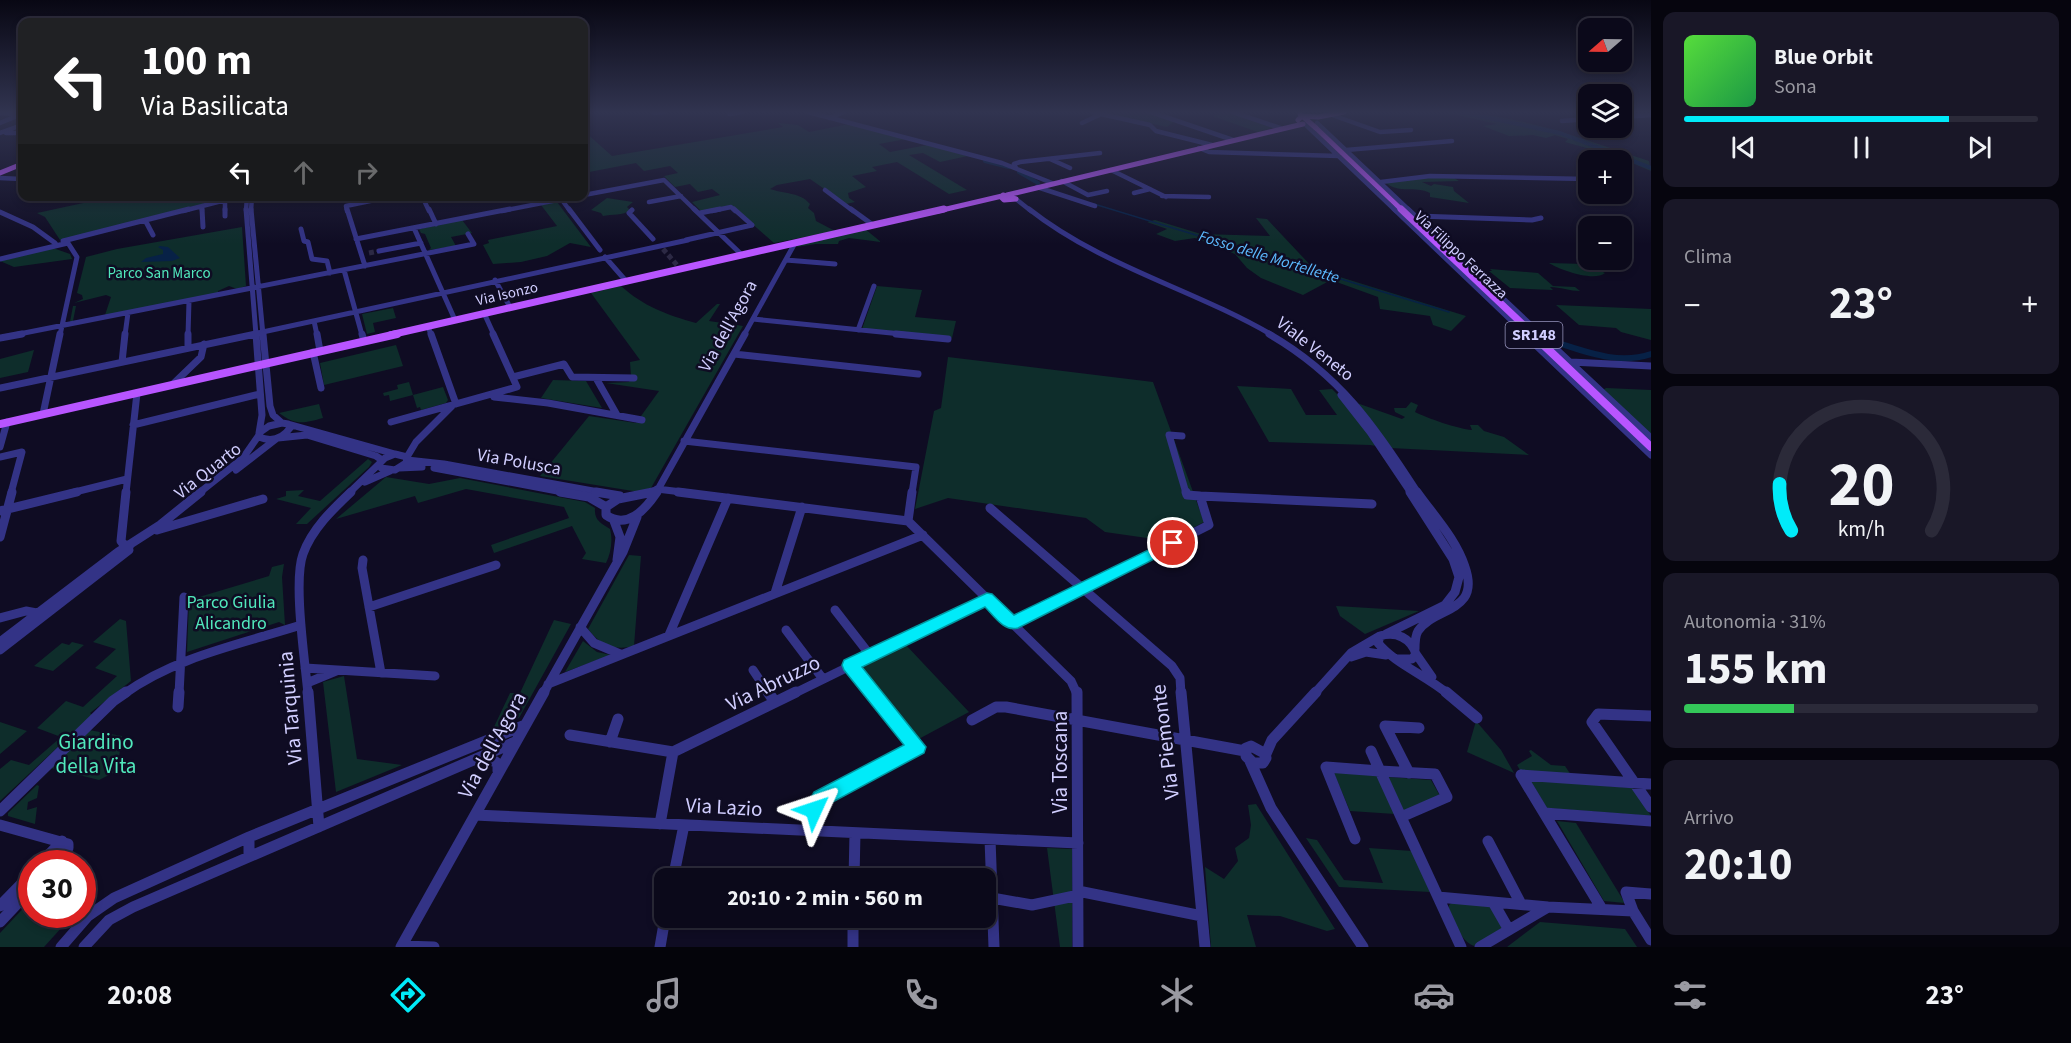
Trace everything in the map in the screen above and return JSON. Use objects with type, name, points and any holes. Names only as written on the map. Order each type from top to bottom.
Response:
[{"type":"main road","points":[[1009,198],[1026,189],[1037,187],[1042,182],[1062,181],[1166,156]]},
{"type":"main road","name":"SR148","points":[[1348,156],[1651,447]]},
{"type":"main road","points":[[0,175],[18,166]]},
{"type":"main road","name":"Via Isonzo","points":[[4,423],[484,314],[679,267],[742,255],[978,201],[1009,198]]},
{"type":"street","points":[[972,156],[1016,168],[1042,182]]},
{"type":"street","points":[[1016,168],[1014,165],[1018,162],[1073,156]]},
{"type":"street","name":"Via Filippo Ferrazza","points":[[1340,156],[1651,455]]},
{"type":"street","points":[[1353,156],[1651,438]]},
{"type":"street","points":[[1049,159],[1070,168]]},
{"type":"street","points":[[1111,170],[1164,196],[1209,197]]},
{"type":"street","points":[[0,175],[18,178]]},
{"type":"street","points":[[1381,182],[1427,176],[1578,179]]},
{"type":"street","points":[[588,194],[664,180],[742,255]]},
{"type":"street","points":[[1062,181],[1088,195],[1107,191]]},
{"type":"street","points":[[1037,187],[1095,206]]},
{"type":"street","points":[[1134,193],[1150,189]]},
{"type":"street","points":[[825,190],[873,225]]},
{"type":"street","points":[[649,202],[681,196]]},
{"type":"street","name":"Viale Veneto","points":[[1009,198],[1065,239],[1268,337],[1312,369],[1348,402],[1439,536],[1453,559],[1459,577],[1455,592],[1444,605],[1383,635]]},
{"type":"street","name":"Viale Veneto","points":[[1009,198],[1072,240],[1224,309],[1270,334],[1308,360],[1347,394],[1379,435],[1449,538],[1468,575],[1469,582],[1460,603],[1455,609],[1420,629],[1416,637],[1415,651]]},
{"type":"street","points":[[0,257],[224,201]]},
{"type":"street","points":[[225,216],[231,201]]},
{"type":"street","points":[[245,201],[262,364],[271,411],[285,424]]},
{"type":"street","points":[[251,201],[255,288]]},
{"type":"street","points":[[365,266],[346,206],[375,201]]},
{"type":"street","points":[[424,201],[436,224]]},
{"type":"street","points":[[356,238],[548,201]]},
{"type":"street","points":[[565,201],[603,255],[626,281]]},
{"type":"street","points":[[202,207],[203,226]]},
{"type":"street","points":[[0,388],[356,312],[603,255],[688,240],[752,225],[731,207],[700,213]]},
{"type":"street","points":[[632,210],[629,213],[658,244]]},
{"type":"street","points":[[0,212],[33,227],[56,244],[72,251],[77,257],[43,414]]},
{"type":"street","points":[[1418,216],[1541,218]]},
{"type":"street","points":[[146,221],[153,235]]},
{"type":"street","points":[[414,228],[455,320]]},
{"type":"street","points":[[301,229],[304,241],[308,242],[312,259],[327,261],[330,273]]},
{"type":"street","points":[[0,338],[474,244],[468,234]]},
{"type":"street","points":[[379,251],[421,243]]},
{"type":"street","name":"Via dell'Agora","points":[[401,946],[617,561],[633,531],[637,517],[655,495],[795,243]]},
{"type":"street","points":[[362,255],[369,253]]},
{"type":"street","points":[[786,260],[835,264]]},
{"type":"street","points":[[344,270],[364,341]]},
{"type":"street","points":[[496,281],[510,307]]},
{"type":"street","points":[[858,330],[874,286]]},
{"type":"street","points":[[188,348],[189,301]]},
{"type":"street","points":[[122,362],[128,313]]},
{"type":"street","points":[[484,314],[517,387]]},
{"type":"street","points":[[753,319],[948,339]]},
{"type":"street","points":[[314,321],[321,388]]},
{"type":"street","points":[[428,326],[456,404]]},
{"type":"street","points":[[173,384],[202,355],[204,344]]},
{"type":"street","points":[[734,354],[918,374]]},
{"type":"street","points":[[1571,362],[1651,366]]},
{"type":"street","points":[[262,364],[260,394],[262,415],[259,434],[262,439],[296,435],[313,436],[376,456],[383,470],[391,471]]},
{"type":"street","points":[[513,377],[564,364],[572,377],[634,378]]},
{"type":"street","points":[[596,378],[617,415]]},
{"type":"street","points":[[391,422],[517,387]]},
{"type":"street","points":[[507,398],[517,387]]},
{"type":"street","points":[[134,544],[124,545],[121,541],[137,393]]},
{"type":"street","points":[[133,425],[260,394]]},
{"type":"street","points":[[484,397],[507,398],[642,420]]},
{"type":"street","points":[[381,462],[402,456],[448,409],[456,404]]},
{"type":"street","points":[[0,447],[4,423]]},
{"type":"street","points":[[259,434],[268,426],[285,424]]},
{"type":"street","name":"Via Quarto","points":[[156,528],[174,519],[289,431],[285,424]]},
{"type":"street","name":"Via Polusca","points":[[285,424],[402,456],[624,496]]},
{"type":"street","name":"Via Quarto","points":[[0,642],[124,555],[134,544],[243,458],[259,434]]},
{"type":"street","points":[[1182,436],[1169,435],[1187,495],[1372,504]]},
{"type":"street","points":[[633,531],[619,530],[614,521],[606,515],[606,507],[613,500],[624,496],[636,498],[647,496],[657,489],[908,521],[916,467],[684,441]]},
{"type":"street","points":[[0,457],[22,452],[4,510],[0,537]]},
{"type":"street","name":"Via Polusca","points":[[399,468],[402,456]]},
{"type":"street","name":"Via Tarquinia","points":[[319,826],[297,579],[302,551],[321,522],[362,484],[381,462]]},
{"type":"street","name":"Via Polusca","points":[[391,471],[399,468],[429,467],[589,496],[606,507]]},
{"type":"street","name":"Via Tarquinia","points":[[362,484],[391,471]]},
{"type":"street","points":[[4,510],[128,478]]},
{"type":"street","points":[[1012,624],[1209,525],[1200,496]]},
{"type":"street","points":[[636,498],[644,506]]},
{"type":"street","points":[[669,635],[728,498]]},
{"type":"street","points":[[156,528],[263,499]]},
{"type":"street","points":[[775,593],[802,507]]},
{"type":"street","name":"Via Piemonte","points":[[990,508],[1177,673],[1182,683],[1205,947]]},
{"type":"street","points":[[614,521],[626,521],[637,517]]},
{"type":"street","name":"Via Toscana","points":[[908,521],[1074,686],[1078,699],[1078,947]]},
{"type":"street","name":"Via dell'Agora","points":[[617,561],[619,530]]},
{"type":"street","points":[[548,684],[923,535]]},
{"type":"street","points":[[363,560],[362,568],[381,674]]},
{"type":"street","points":[[369,607],[496,565]]},
{"type":"street","points":[[178,707],[184,597]]},
{"type":"street","name":"Via Abruzzo","points":[[673,752],[987,599]]},
{"type":"street","points":[[835,610],[870,656]]},
{"type":"street","points":[[0,618],[26,611],[42,614]]},
{"type":"street","name":"Via Quarto","points":[[0,650],[42,614]]},
{"type":"street","points":[[0,811],[123,693],[144,679],[179,663],[302,625]]},
{"type":"street","points":[[580,627],[594,643],[620,654]]},
{"type":"street","points":[[786,630],[823,679]]},
{"type":"street","points":[[1383,635],[1378,639],[1380,648],[1418,671],[1477,718]]},
{"type":"street","points":[[1250,753],[1272,740],[1357,648],[1383,635],[1402,637],[1445,691]]},
{"type":"street","points":[[1347,658],[1366,652],[1412,659],[1415,651]]},
{"type":"street","points":[[815,831],[814,810],[819,799],[917,747],[850,665]]},
{"type":"street","points":[[305,668],[435,676]]},
{"type":"street","points":[[307,682],[340,670]]},
{"type":"street","points":[[753,670],[775,702]]},
{"type":"street","points":[[972,720],[996,707],[1002,707],[1186,739],[1250,753],[1264,759]]},
{"type":"street","points":[[1651,716],[1598,714],[1593,718],[1594,725],[1651,807]]},
{"type":"street","points":[[610,742],[618,719]]},
{"type":"street","points":[[61,947],[88,916],[114,898],[249,837],[525,725]]},
{"type":"street","points":[[1409,773],[1385,726],[1419,728]]},
{"type":"street","points":[[570,735],[673,752],[660,824]]},
{"type":"street","points":[[1260,788],[1264,759],[1272,740]]},
{"type":"street","points":[[84,947],[100,928],[119,914],[249,855],[480,759],[515,742]]},
{"type":"street","points":[[1371,751],[1461,947]]},
{"type":"street","points":[[1250,753],[1260,788],[1276,817],[1363,947]]},
{"type":"street","points":[[454,755],[456,768]]},
{"type":"street","points":[[480,759],[494,761],[498,764],[497,776]]},
{"type":"street","points":[[1355,839],[1326,767],[1436,774],[1447,797],[1401,817]]},
{"type":"street","points":[[1602,909],[1521,775],[1651,784]]},
{"type":"street","points":[[1544,813],[1651,821]]},
{"type":"street","name":"Via Lazio","points":[[475,815],[1078,843]]},
{"type":"street","points":[[0,825],[68,844],[66,850]]},
{"type":"street","points":[[675,868],[684,825]]},
{"type":"street","points":[[854,868],[855,833]]},
{"type":"street","points":[[249,837],[249,855]]},
{"type":"street","points":[[990,839],[990,868]]},
{"type":"street","points":[[1488,840],[1521,904]]},
{"type":"street","points":[[54,850],[62,842]]},
{"type":"street","points":[[0,906],[18,887]]},
{"type":"street","points":[[1651,894],[1626,892],[1633,911],[1651,939]]},
{"type":"street","points":[[996,903],[1032,905],[1078,893],[1202,916]]},
{"type":"street","points":[[1438,897],[1548,907],[1633,911]]},
{"type":"street","points":[[1493,902],[1509,930]]},
{"type":"street","points":[[0,922],[18,903]]},
{"type":"street","points":[[1480,947],[1548,907]]},
{"type":"street","points":[[660,947],[663,928]]},
{"type":"street","points":[[853,947],[854,928]]},
{"type":"street","points":[[992,928],[994,947]]},
{"type":"street","points":[[401,946],[434,947]]},
{"type":"green space","points":[[588,156],[911,156],[967,190],[949,194],[897,162],[872,167],[877,171],[852,176],[866,187],[848,193],[849,198],[855,202],[846,204],[810,179],[777,185],[770,189],[802,197],[810,204],[808,208],[814,213],[816,221],[835,231],[774,243],[732,206],[701,211],[692,202],[720,195],[712,189],[698,192],[690,184],[675,187],[664,176],[678,173],[670,166],[644,171],[636,163],[588,172]]},
{"type":"green space","points":[[929,156],[967,156],[940,162]]},
{"type":"green space","points":[[1632,156],[1634,156],[1649,161],[1651,171],[1632,163]]},
{"type":"green space","points":[[1451,176],[1459,181],[1422,182],[1431,186],[1434,184],[1453,187],[1454,191],[1469,203],[1430,197],[1430,193],[1424,191],[1396,188],[1385,182],[1420,177]]},
{"type":"green space","points":[[607,198],[633,202],[627,207],[630,210],[621,214],[603,216],[591,210]]},
{"type":"green space","points":[[92,201],[215,201],[60,240],[45,217],[37,213]]},
{"type":"green space","points":[[557,202],[591,247],[570,243],[547,256],[521,262],[493,264],[483,245],[489,243],[488,240],[557,226],[541,205]]},
{"type":"green space","points":[[1256,218],[1267,219],[1314,269],[1466,316],[1451,331],[1433,325],[1430,316],[1380,309],[1378,297],[1331,280],[1303,295],[1261,278],[1247,268],[1235,254],[1195,238],[1175,241],[1156,234],[1167,229],[1147,222],[1155,220],[1201,234],[1270,236]]},
{"type":"green space","points":[[462,220],[472,233],[451,237],[456,246],[429,250],[431,248],[425,234],[419,229]]},
{"type":"green space","name":"Parco San Marco","points":[[242,227],[246,286],[237,289],[229,286],[218,293],[70,322],[73,306],[76,306],[73,321],[105,315],[111,297],[106,295],[74,303],[83,299],[82,295],[77,293],[86,257],[117,249]]},
{"type":"green space","points":[[865,229],[881,242],[849,238],[839,241],[838,244],[796,247],[801,244]]},
{"type":"green space","points":[[53,248],[70,254],[72,259],[14,267],[0,261]]},
{"type":"green space","points":[[1549,263],[1578,264],[1578,270],[1598,270],[1605,273],[1585,276]]},
{"type":"green space","points":[[1490,269],[1538,273],[1553,286],[1575,287],[1580,291],[1550,287],[1553,290],[1510,288],[1489,271],[1492,271]]},
{"type":"green space","points":[[621,286],[656,309],[696,323],[717,304],[720,304],[709,321],[743,326],[651,488],[639,492],[540,476],[589,416],[636,423],[659,391],[606,383],[629,382],[630,362],[640,360],[591,293]]},
{"type":"green space","points":[[877,286],[922,290],[915,317],[956,321],[952,338],[862,329]]},
{"type":"green space","points":[[1556,305],[1651,309],[1651,340],[1621,332],[1616,328],[1579,325]]},
{"type":"green space","points":[[393,308],[396,318],[373,323],[375,332],[367,334],[362,314]]},
{"type":"green space","points":[[396,345],[403,366],[324,385],[320,363]]},
{"type":"green space","points":[[34,350],[28,372],[0,378],[0,359]]},
{"type":"green space","points":[[948,357],[1153,382],[1204,522],[1168,541],[1105,532],[1086,518],[948,498],[915,509],[934,411],[941,408]]},
{"type":"green space","points":[[553,380],[586,381],[602,408],[541,398]]},
{"type":"green space","points":[[409,382],[413,395],[390,401],[389,395],[384,396],[383,393],[398,389],[397,385]]},
{"type":"green space","points":[[1237,386],[1291,389],[1306,415],[1337,415],[1319,390],[1332,389],[1340,397],[1402,419],[1405,417],[1395,412],[1394,408],[1406,408],[1411,402],[1418,405],[1415,412],[1466,429],[1472,430],[1470,425],[1478,425],[1484,431],[1504,437],[1529,455],[1370,445],[1269,442]]},
{"type":"green space","points":[[443,387],[448,400],[446,403],[421,410],[420,407],[417,408],[413,395]]},
{"type":"green space","points":[[1606,388],[1651,390],[1651,433],[1648,433],[1603,390]]},
{"type":"green space","points":[[319,404],[323,418],[310,421],[295,422],[279,413]]},
{"type":"green space","points":[[368,459],[372,462],[369,467],[307,524],[296,524],[311,508],[276,499],[286,496],[286,491],[304,490],[298,496],[320,501]]},
{"type":"green space","points":[[386,477],[429,484],[460,478],[585,502],[595,508],[597,519],[610,529],[611,542],[608,559],[606,563],[582,559],[586,553],[572,526],[494,553],[491,545],[569,518],[564,507],[466,489],[418,503],[415,496],[336,519]]},
{"type":"green space","points":[[629,555],[641,556],[634,646],[620,648],[603,643],[588,629]]},
{"type":"green space","name":"Parco Giulia Alicandro","points":[[284,564],[282,577],[285,625],[279,622],[187,652],[189,600],[269,576],[272,567]]},
{"type":"green space","points":[[1336,606],[1419,611],[1365,634],[1340,616]]},
{"type":"green space","points":[[120,619],[126,621],[131,681],[90,713],[92,715],[0,801],[0,769],[11,760],[29,765],[61,737],[37,728],[66,701],[83,707],[117,676],[95,668],[116,649],[93,642]]},
{"type":"green space","points":[[554,620],[571,624],[519,718],[493,729],[510,693],[520,693]]},
{"type":"green space","points":[[583,641],[597,652],[611,655],[565,672]]},
{"type":"green space","points":[[72,642],[84,645],[53,671],[34,666],[62,643],[69,645]]},
{"type":"green space","points":[[905,644],[969,712],[915,741],[856,668]]},
{"type":"green space","points":[[344,676],[357,759],[402,765],[336,792],[323,682]]},
{"type":"green space","points":[[1476,721],[1501,750],[1514,773],[1467,752]]},
{"type":"green space","points":[[0,722],[27,731],[0,754]]},
{"type":"green space","name":"Giardino della Vita","points":[[89,730],[122,736],[117,771],[99,780],[51,768]]},
{"type":"green space","points":[[1531,750],[1551,765],[1565,766],[1571,775],[1520,770],[1517,765],[1532,756],[1529,751]]},
{"type":"green space","points":[[1333,771],[1376,774],[1395,814],[1350,811]]},
{"type":"green space","points":[[1388,777],[1431,780],[1440,796],[1404,812]]},
{"type":"green space","points":[[1530,780],[1633,788],[1651,816],[1547,808]]},
{"type":"green space","points":[[37,785],[39,786],[37,798],[28,802],[27,810],[37,807],[35,824],[8,816],[8,813]]},
{"type":"green space","points":[[1256,804],[1335,929],[1327,931],[1280,916],[1247,915],[1256,947],[1211,947],[1205,867],[1224,879],[1238,861],[1235,848],[1249,838],[1251,825],[1248,805]]},
{"type":"green space","points":[[1557,821],[1576,823],[1625,903],[1604,901]]},
{"type":"green space","points":[[1306,838],[1317,840],[1344,880],[1383,883],[1369,848],[1412,851],[1430,892],[1339,887]]},
{"type":"green space","points":[[1047,848],[1072,849],[1072,947],[1060,947]]},
{"type":"green space","points":[[1453,902],[1491,907],[1503,927],[1501,931],[1474,946],[1469,943],[1461,935],[1449,909],[1449,905]]},
{"type":"green space","points":[[18,914],[18,928],[61,928],[44,947],[0,947],[0,933]]},
{"type":"green space","points":[[1540,922],[1625,929],[1637,947],[1507,947]]},
{"type":"water","points":[[158,247],[168,247],[180,258],[172,261],[141,262],[146,258],[163,254],[163,250]]},
{"type":"waterway","points":[[1620,156],[1651,168]]},
{"type":"waterway","points":[[985,161],[1009,167]]},
{"type":"waterway","points":[[1019,172],[1038,183]]},
{"type":"waterway","name":"Fosso delle Mortellette","points":[[1094,204],[1449,312]]},
{"type":"waterway","name":"Fosso delle Mortellette","points":[[1555,342],[1615,358],[1651,354]]},
{"type":"tunnel","points":[[663,249],[677,265]]},
{"type":"tunnel","points":[[369,253],[379,251]]},
{"type":"route","points":[[814,810],[820,798],[917,747],[850,665],[987,599],[1012,624],[1173,543]]}]
